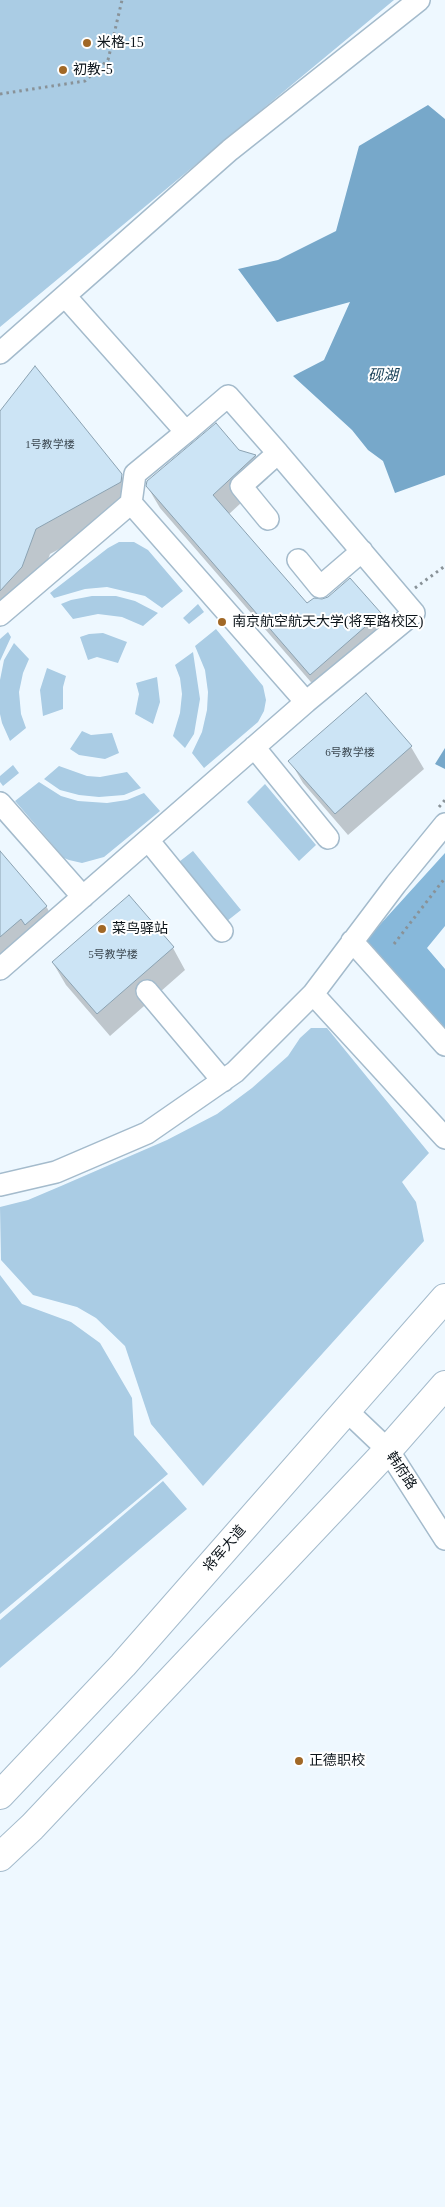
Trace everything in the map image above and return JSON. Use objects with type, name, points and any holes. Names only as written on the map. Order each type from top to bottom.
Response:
[{"type":"main road","name":"将军大道","points":[[0,1795],[124,1665],[445,1298]]},
{"type":"main road","points":[[0,1857],[32,1827],[388,1450],[445,1385]]},
{"type":"street","points":[[0,353],[230,150],[419,0]]},
{"type":"street","points":[[64,296],[186,432]]},
{"type":"street","points":[[0,615],[131,503],[135,474],[228,396],[414,613],[306,702],[0,969]]},
{"type":"street","points":[[268,519],[241,486],[278,453]]},
{"type":"street","points":[[131,503],[306,702]]},
{"type":"street","points":[[298,560],[320,587],[362,551]]},
{"type":"street","points":[[254,747],[328,838]]},
{"type":"street","points":[[0,803],[83,897]]},
{"type":"street","points":[[0,1185],[56,1172],[147,1133],[235,1072],[313,994],[352,941],[445,824]]},
{"type":"street","points":[[148,840],[222,931]]},
{"type":"street","points":[[352,941],[445,1045]]},
{"type":"street","points":[[147,991],[223,1080]]},
{"type":"street","points":[[313,994],[445,1138]]},
{"type":"street","name":"韩府路","points":[[346,1411],[388,1450],[445,1539]]},
{"type":"path","points":[[0,94],[85,81],[108,60],[122,0]]},
{"type":"path","points":[[402,598],[445,566]]},
{"type":"path","points":[[394,944],[445,878]]},
{"type":"shaded area","points":[[0,0],[394,0],[0,327]]},
{"type":"shaded area","points":[[119,542],[134,542],[148,550],[183,591],[162,608],[145,596],[107,587],[85,589],[54,598],[50,593],[108,548]]},
{"type":"shaded area","points":[[92,596],[116,596],[135,601],[158,613],[143,626],[122,617],[98,614],[73,619],[61,604]]},
{"type":"shaded area","points":[[198,604],[204,612],[189,624],[183,618]]},
{"type":"shaded area","points":[[216,629],[263,686],[266,700],[264,711],[258,722],[204,768],[192,753],[202,732],[207,710],[208,692],[205,670],[195,646]]},
{"type":"shaded area","points":[[8,632],[11,637],[0,661],[0,639]]},
{"type":"shaded area","points":[[103,633],[127,642],[118,663],[97,657],[88,660],[80,637]]},
{"type":"shaded area","points":[[14,643],[29,659],[23,673],[19,692],[21,714],[26,728],[10,741],[0,714],[0,680],[4,660]]},
{"type":"shaded area","points":[[193,652],[200,699],[194,734],[185,748],[173,736],[180,713],[182,694],[180,678],[175,665]]},
{"type":"shaded area","points":[[47,668],[66,676],[63,687],[63,709],[43,716],[40,690]]},
{"type":"shaded area","points":[[157,677],[160,702],[153,724],[135,714],[139,694],[136,683]]},
{"type":"shaded area","points":[[82,731],[91,735],[112,733],[119,753],[105,759],[79,755],[70,749]]},
{"type":"shaded area","points":[[13,765],[19,773],[3,786],[0,782],[0,776]]},
{"type":"shaded area","points":[[59,766],[87,776],[100,777],[127,772],[141,788],[124,795],[99,797],[79,795],[60,790],[44,779]]},
{"type":"shaded area","points":[[39,782],[61,796],[78,801],[107,803],[127,800],[144,793],[160,811],[104,857],[82,863],[69,860],[64,858],[15,801]]},
{"type":"shaded area","points":[[265,784],[316,845],[299,861],[247,802]]},
{"type":"shaded area","points":[[193,851],[241,910],[222,925],[175,865]]},
{"type":"shaded area","points":[[445,853],[445,926],[427,948],[445,969],[445,1038],[366,940]]},
{"type":"shaded area","points":[[311,1028],[327,1028],[429,1153],[402,1182],[416,1202],[424,1241],[203,1486],[151,1424],[125,1346],[96,1318],[77,1307],[33,1295],[1,1260],[0,1207],[28,1200],[61,1186],[167,1140],[217,1114],[252,1088],[288,1056],[300,1038]]},
{"type":"shaded area","points":[[0,1275],[22,1304],[71,1322],[100,1343],[132,1398],[134,1435],[168,1474],[0,1614]]},
{"type":"shaded area","points":[[163,1481],[187,1509],[0,1668],[0,1620]]},
{"type":"water","name":"砚湖","points":[[428,105],[445,119],[445,475],[395,493],[383,461],[368,450],[352,430],[293,376],[324,360],[350,302],[277,322],[238,269],[278,260],[336,231],[359,146]]},
{"type":"water","points":[[445,748],[445,769],[435,764]]},
{"type":"building","points":[[35,366],[122,474],[121,482],[36,529],[22,567],[0,591],[0,411]]},
{"type":"building","points":[[216,423],[239,450],[256,455],[213,495],[307,603],[314,598],[322,599],[328,597],[350,578],[381,613],[310,675],[146,486],[147,481]]},
{"type":"building","points":[[366,693],[412,746],[335,814],[288,761]]},
{"type":"building","points":[[0,851],[47,906],[25,925],[21,919],[0,937]]},
{"type":"building","points":[[129,895],[174,947],[97,1014],[52,962]]},
{"type":"place","name":"米格-15","points":[[87,43]]},
{"type":"place","name":"初教-5","points":[[63,70]]},
{"type":"place","name":"南京航空航天大学(将军路校区)","points":[[222,622]]},
{"type":"place","name":"菜鸟驿站","points":[[102,929]]},
{"type":"place","name":"正德职校","points":[[299,1761]]}]
